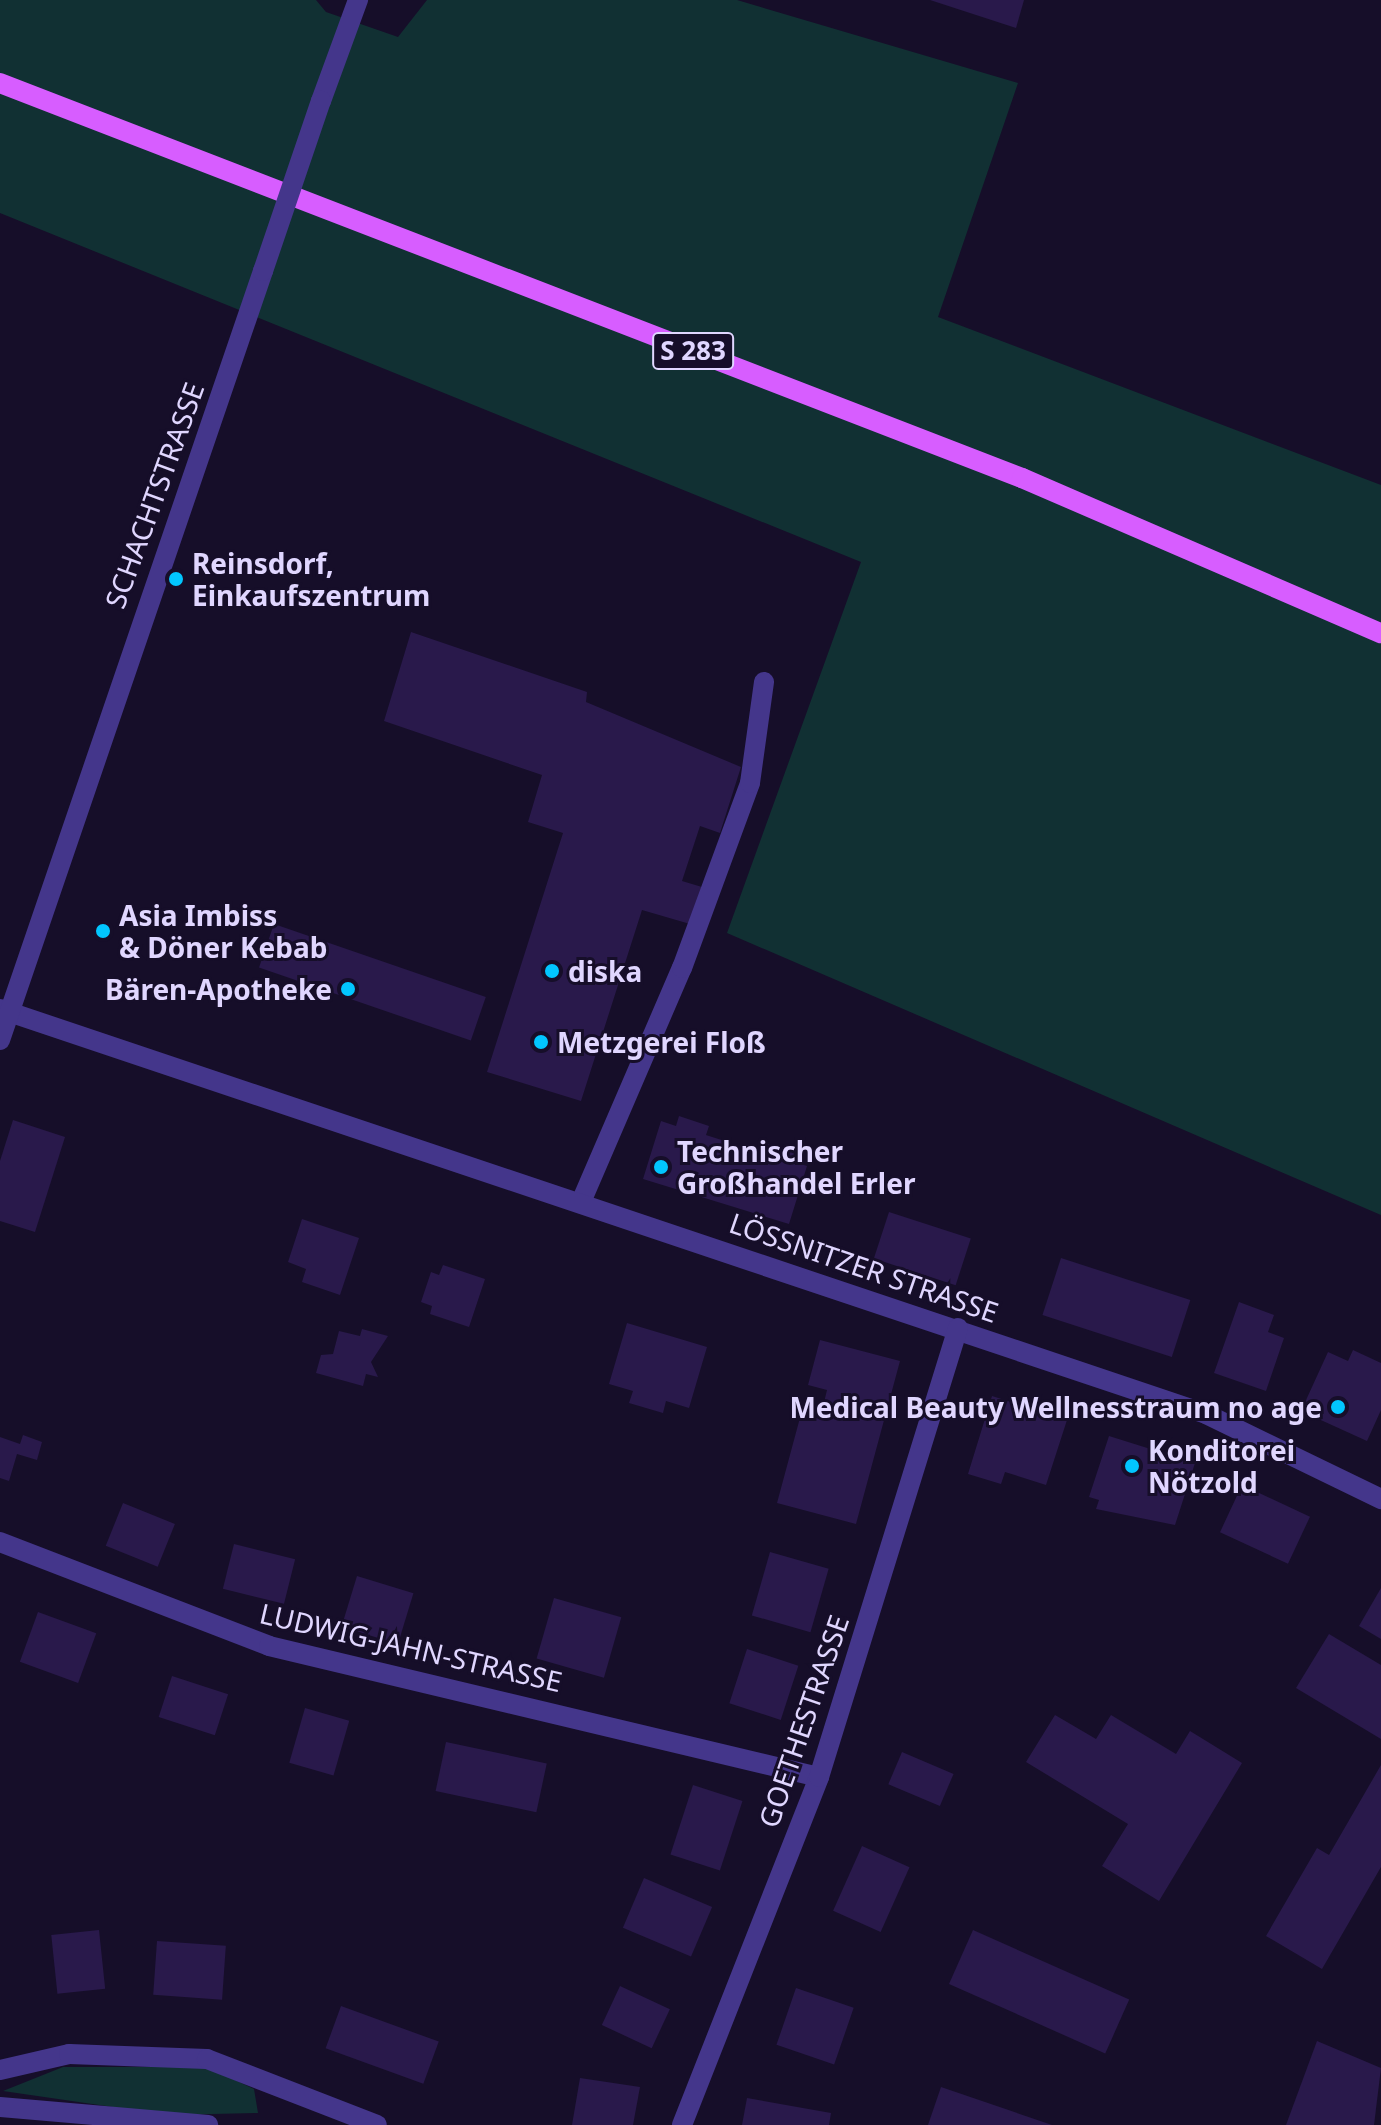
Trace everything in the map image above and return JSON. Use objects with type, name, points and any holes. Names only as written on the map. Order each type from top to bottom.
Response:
[{"type":"main road","name":"S 283","points":[[0,83],[1022,478],[1381,633]]},
{"type":"street","name":"SCHACHTSTRASSE","points":[[0,1040],[5,1011],[154,576],[356,1]]},
{"type":"street","points":[[581,1202],[682,968],[750,783],[764,682]]},
{"type":"street","name":"LÖSSNITZER STRASSE","points":[[5,1011],[958,1328],[1206,1414],[1381,1499]]},
{"type":"street","name":"GOETHESTRASSE","points":[[682,2125],[819,1777],[958,1328]]},
{"type":"street","name":"LUDWIG-JAHN-STRASSE","points":[[0,1542],[269,1646],[819,1777]]},
{"type":"street","points":[[0,2070],[69,2054],[207,2059],[377,2125]]},
{"type":"street","points":[[0,2107],[208,2125]]},
{"type":"green space","points":[[0,0],[316,0],[326,12],[398,37],[427,0],[737,0],[1018,83],[938,317],[1381,485],[1381,1215],[727,933],[861,562],[0,213]]},
{"type":"green space","points":[[63,2067],[207,2067],[254,2089],[258,2113],[168,2115],[3,2091]]},
{"type":"building","points":[[930,0],[1024,0],[1016,28]]},
{"type":"building","points":[[411,632],[587,692],[586,702],[741,767],[720,833],[700,826],[682,881],[702,887],[690,924],[642,910],[581,1101],[487,1072],[563,833],[528,822],[542,775],[384,721]]},
{"type":"building","points":[[274,924],[486,997],[471,1040],[259,967]]},
{"type":"building","points":[[679,1116],[709,1126],[706,1135],[759,1152],[762,1142],[798,1153],[795,1162],[807,1166],[789,1224],[643,1179],[661,1121],[676,1126]]},
{"type":"building","points":[[13,1120],[65,1137],[35,1232],[0,1221],[0,1161]]},
{"type":"building","points":[[889,1212],[971,1239],[956,1285],[874,1259]]},
{"type":"building","points":[[302,1219],[359,1238],[340,1295],[302,1282],[306,1269],[288,1262]]},
{"type":"building","points":[[1061,1258],[1190,1300],[1172,1357],[1042,1315]]},
{"type":"building","points":[[443,1265],[485,1279],[469,1327],[430,1314],[432,1306],[421,1302],[431,1272],[439,1275]]},
{"type":"building","points":[[1239,1302],[1274,1315],[1268,1332],[1284,1338],[1266,1391],[1214,1373]]},
{"type":"building","points":[[627,1323],[707,1347],[689,1408],[666,1401],[663,1413],[629,1403],[633,1391],[609,1384]]},
{"type":"building","points":[[362,1329],[388,1336],[371,1362],[378,1377],[366,1374],[363,1386],[316,1373],[321,1355],[333,1354],[339,1331],[360,1336]]},
{"type":"building","points":[[820,1340],[900,1361],[856,1524],[777,1503],[801,1414],[820,1419],[827,1390],[808,1385]]},
{"type":"building","points":[[1353,1350],[1381,1363],[1381,1410],[1367,1441],[1301,1411],[1328,1352],[1348,1361]]},
{"type":"building","points":[[992,1396],[1067,1420],[1046,1485],[1005,1472],[1001,1484],[968,1474]]},
{"type":"building","points":[[23,1435],[42,1442],[37,1460],[17,1454],[9,1481],[0,1478],[0,1437],[20,1444]]},
{"type":"building","points":[[1109,1436],[1195,1463],[1175,1525],[1096,1509],[1099,1500],[1089,1497]]},
{"type":"building","points":[[1242,1485],[1310,1517],[1288,1564],[1220,1532]]},
{"type":"building","points":[[123,1503],[175,1524],[158,1567],[106,1546]]},
{"type":"building","points":[[234,1544],[295,1559],[284,1604],[223,1589]]},
{"type":"building","points":[[770,1552],[829,1569],[810,1632],[752,1615]]},
{"type":"building","points":[[357,1576],[413,1593],[398,1644],[342,1627]]},
{"type":"building","points":[[1381,1588],[1381,1639],[1359,1626]]},
{"type":"building","points":[[554,1598],[621,1617],[604,1678],[537,1659]]},
{"type":"building","points":[[38,1612],[96,1633],[78,1683],[20,1662]]},
{"type":"building","points":[[1329,1634],[1381,1665],[1381,1739],[1296,1688]]},
{"type":"building","points":[[747,1649],[798,1666],[781,1720],[729,1703]]},
{"type":"building","points":[[172,1676],[228,1694],[215,1735],[159,1717]]},
{"type":"building","points":[[305,1708],[349,1721],[334,1775],[289,1763]]},
{"type":"building","points":[[1055,1715],[1096,1739],[1111,1715],[1176,1754],[1190,1731],[1242,1763],[1159,1901],[1102,1866],[1128,1824],[1026,1762]]},
{"type":"building","points":[[446,1742],[547,1763],[536,1812],[436,1791]]},
{"type":"building","points":[[902,1752],[954,1774],[940,1806],[888,1784]]},
{"type":"building","points":[[1381,1765],[1381,1867],[1322,1969],[1266,1936],[1317,1848],[1329,1855]]},
{"type":"building","points":[[693,1785],[742,1801],[720,1870],[670,1854]]},
{"type":"building","points":[[862,1846],[910,1867],[881,1932],[833,1911]]},
{"type":"building","points":[[644,1878],[712,1907],[691,1957],[623,1928]]},
{"type":"building","points":[[99,1930],[105,1989],[57,1994],[51,1935]]},
{"type":"building","points":[[973,1930],[1129,2000],[1105,2053],[949,1984]]},
{"type":"building","points":[[157,1941],[226,1946],[222,2000],[153,1995]]},
{"type":"building","points":[[620,1986],[670,2009],[652,2048],[602,2025]]},
{"type":"building","points":[[796,1988],[854,2008],[834,2065],[776,2045]]},
{"type":"building","points":[[341,2006],[439,2042],[423,2084],[326,2048]]},
{"type":"building","points":[[1317,2041],[1381,2068],[1374,2125],[1286,2125]]},
{"type":"building","points":[[580,2078],[640,2087],[633,2125],[572,2125]]},
{"type":"building","points":[[941,2087],[1052,2125],[928,2125]]},
{"type":"building","points":[[747,2098],[831,2113],[829,2125],[742,2125]]},
{"type":"place","name":"Reinsdorf, Einkaufszentrum","points":[[176,579]]},
{"type":"place","name":"Asia Imbiss & Döner Kebab","points":[[103,931]]},
{"type":"place","name":"diska","points":[[552,971]]},
{"type":"place","name":"Bären-Apotheke","points":[[348,989]]},
{"type":"place","name":"Metzgerei Floß","points":[[541,1042]]},
{"type":"place","name":"Technischer Großhandel Erler","points":[[661,1167]]},
{"type":"place","name":"Medical Beauty Wellnesstraum no age","points":[[1338,1407]]},
{"type":"place","name":"Konditorei Nötzold","points":[[1132,1466]]}]
